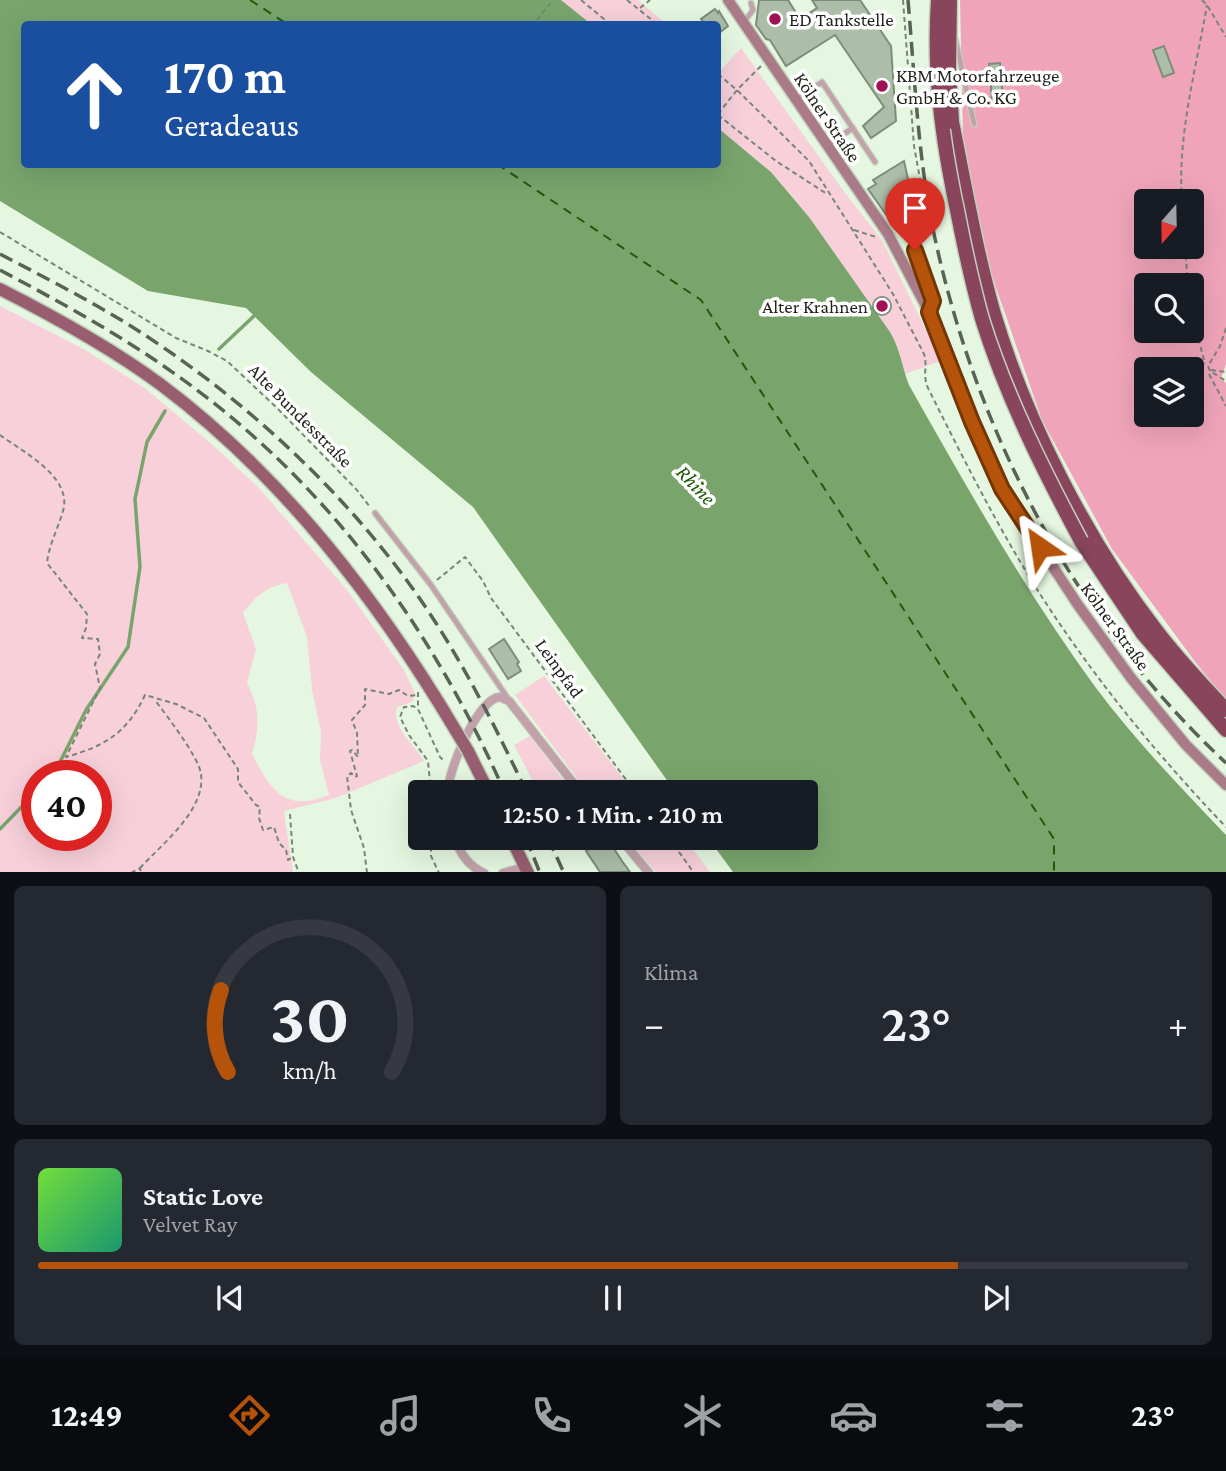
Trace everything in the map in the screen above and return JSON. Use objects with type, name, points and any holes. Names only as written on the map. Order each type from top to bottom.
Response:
[{"type":"highway","points":[[938,0],[936,69],[940,122],[982,319],[1006,384],[1038,457],[1088,552],[1143,634],[1226,730]]},
{"type":"highway","points":[[949,0],[952,122],[981,264],[994,315],[1017,379],[1066,488],[1118,575],[1155,629],[1226,710]]},
{"type":"main road","points":[[0,289],[65,323],[130,363],[190,409],[246,459],[299,513],[370,599],[421,672],[482,780]]},
{"type":"main road","points":[[517,850],[526,870]]},
{"type":"street","name":"Kölner Straße","points":[[728,0],[888,234],[929,312],[967,410],[1002,489],[1078,605],[1131,678],[1186,745],[1226,785]]},
{"type":"street","points":[[450,780],[453,765],[468,733],[489,701],[500,697],[509,701],[571,780]]},
{"type":"street","points":[[459,850],[471,867],[482,872]]},
{"type":"street","points":[[630,850],[648,872]]},
{"type":"lane","points":[[949,0],[974,124]]},
{"type":"lane","points":[[744,22],[753,10],[751,3]]},
{"type":"lane","points":[[796,100],[822,82],[875,162]]},
{"type":"lane","points":[[826,145],[853,128]]},
{"type":"lane","points":[[915,250],[933,301],[929,312]]},
{"type":"lane","points":[[375,513],[431,585],[509,701]]},
{"type":"path","points":[[537,20],[553,0]]},
{"type":"path","points":[[581,0],[606,21]]},
{"type":"path","points":[[627,0],[653,21]]},
{"type":"path","points":[[638,9],[650,0]]},
{"type":"path","points":[[903,0],[914,146],[928,217],[920,220],[915,250]]},
{"type":"path","points":[[1202,0],[1208,5],[1226,37]]},
{"type":"path","points":[[1181,189],[1184,136],[1208,5]]},
{"type":"path","points":[[721,111],[737,90],[768,60]]},
{"type":"path","points":[[721,77],[810,161],[828,194],[853,229],[871,236],[881,237],[888,234]]},
{"type":"path","points":[[721,117],[776,161],[828,194]]},
{"type":"path","name":"Alte Bundesstraße","points":[[0,232],[176,338],[227,361],[356,489],[375,513]]},
{"type":"path","points":[[1209,370],[1208,366],[1220,346],[1226,328]]},
{"type":"path","points":[[1200,343],[1205,364]]},
{"type":"path","points":[[1209,370],[1224,371]]},
{"type":"path","points":[[1209,370],[1226,381]]},
{"type":"path","points":[[1209,374],[1226,406]]},
{"type":"path","points":[[0,435],[54,475],[64,489],[64,508],[49,547],[47,564],[87,614],[82,638],[98,639],[100,653],[95,664],[100,688],[66,757],[94,749],[108,740],[134,719],[145,695],[176,704],[204,718],[238,769],[238,782],[256,806],[260,807],[262,830],[274,827],[288,860],[293,857]]},
{"type":"path","name":"Leinpfad","points":[[431,585],[465,557],[484,581],[491,598],[626,780]]},
{"type":"path","points":[[368,872],[364,848],[351,810],[347,776],[351,773],[357,776],[350,751],[358,757],[357,733],[352,720],[365,705],[365,689],[389,694],[399,690],[408,696],[419,694],[418,709],[440,757],[453,765]]},
{"type":"path","points":[[133,872],[179,830],[197,801],[201,774],[188,747],[155,699]]},
{"type":"path","points":[[418,709],[412,706],[404,707],[400,711],[400,717],[428,761],[430,780]]},
{"type":"path","points":[[290,814],[293,857],[299,872]]},
{"type":"path","points":[[431,850],[439,872]]},
{"type":"path","points":[[677,850],[693,872]]},
{"type":"path","points":[[140,868],[141,872]]},
{"type":"shaded area","points":[[561,0],[638,0],[662,21],[587,21]]},
{"type":"shaded area","points":[[960,0],[1226,0],[1226,364],[1221,378],[1226,383],[1226,700],[1112,549],[1042,420],[984,253],[963,136]]},
{"type":"shaded area","points":[[741,48],[882,240],[941,361],[905,374],[896,343],[809,217],[771,172],[721,130],[721,70]]},
{"type":"shaded area","points":[[0,306],[87,351],[146,389],[215,447],[259,488],[347,590],[404,670],[415,694],[412,702],[397,707],[397,722],[424,761],[336,798],[284,811],[293,872],[0,872]],"holes":[[[287,583],[307,637],[312,690],[321,732],[320,760],[329,795],[301,801],[281,795],[273,788],[252,754],[257,717],[247,683],[256,649],[243,613],[262,593]]]},
{"type":"shaded area","points":[[544,676],[624,780],[578,780],[515,695]]},
{"type":"shaded area","points":[[530,736],[563,780],[532,780],[514,745]]},
{"type":"shaded area","points":[[637,850],[693,850],[710,872],[656,872]]},
{"type":"water","name":"Rhine","points":[[0,0],[561,0],[587,21],[21,21],[21,168],[721,168],[721,130],[771,172],[809,217],[890,332],[909,385],[975,501],[1045,615],[1126,726],[1226,835],[1226,872],[733,872],[717,850],[818,850],[818,780],[667,780],[473,507],[311,372],[246,308],[148,291],[0,201]]},
{"type":"building","name":"KBM Motorfahrzeuge GmbH & Co. KG","points":[[759,0],[788,0],[800,19],[817,8],[812,0],[860,0],[891,46],[896,121],[871,138],[863,126],[884,107],[835,35],[786,66],[770,40],[766,39],[756,25]]},
{"type":"building","points":[[715,9],[728,26],[721,32],[721,21],[701,19]]},
{"type":"building","points":[[1164,46],[1174,73],[1163,77],[1153,50]]},
{"type":"building","points":[[1000,63],[1003,99],[992,100],[989,64]]},
{"type":"building","points":[[904,161],[913,202],[890,220],[868,189],[876,184],[873,180]]},
{"type":"building","name":"Alter Krahnen","points":[[882,297],[888,300],[891,306],[888,312],[882,315],[876,312],[873,306],[876,300]]},
{"type":"building","points":[[504,639],[519,662],[517,664],[521,671],[508,679],[489,649]]},
{"type":"building","points":[[615,850],[630,872],[600,872],[586,851]]},
{"type":"waterway","points":[[219,349],[256,314]]},
{"type":"waterway","points":[[61,760],[86,710],[128,647],[140,567],[135,499],[147,442],[165,411]]},
{"type":"waterway","points":[[0,829],[21,807]]},
{"type":"ferry route","points":[[250,0],[282,21]]},
{"type":"ferry route","points":[[503,168],[701,300],[1054,839],[1054,872]]},
{"type":"railway","points":[[908,0],[921,152],[936,243],[955,316],[979,388],[1008,458],[1042,525],[1081,590],[1125,652],[1173,709],[1226,763]]},
{"type":"railway","points":[[0,254],[95,305],[167,350],[245,409],[318,477],[384,550],[413,589],[474,688],[521,780]]},
{"type":"railway","points":[[0,270],[104,328],[165,367],[221,409],[321,503],[365,556],[405,611],[442,669],[499,780]]},
{"type":"railway","points":[[531,850],[540,872]]},
{"type":"railway","points":[[553,850],[564,872]]},
{"type":"place","name":"ED Tankstelle","points":[[775,19]]},
{"type":"place","name":"KBM Motorfahrzeuge GmbH & Co. KG","points":[[882,86]]},
{"type":"place","name":"Alter Krahnen","points":[[882,306]]},
{"type":"route","points":[[915,250],[933,301],[929,312],[972,422],[1002,489],[1040,547]]}]
